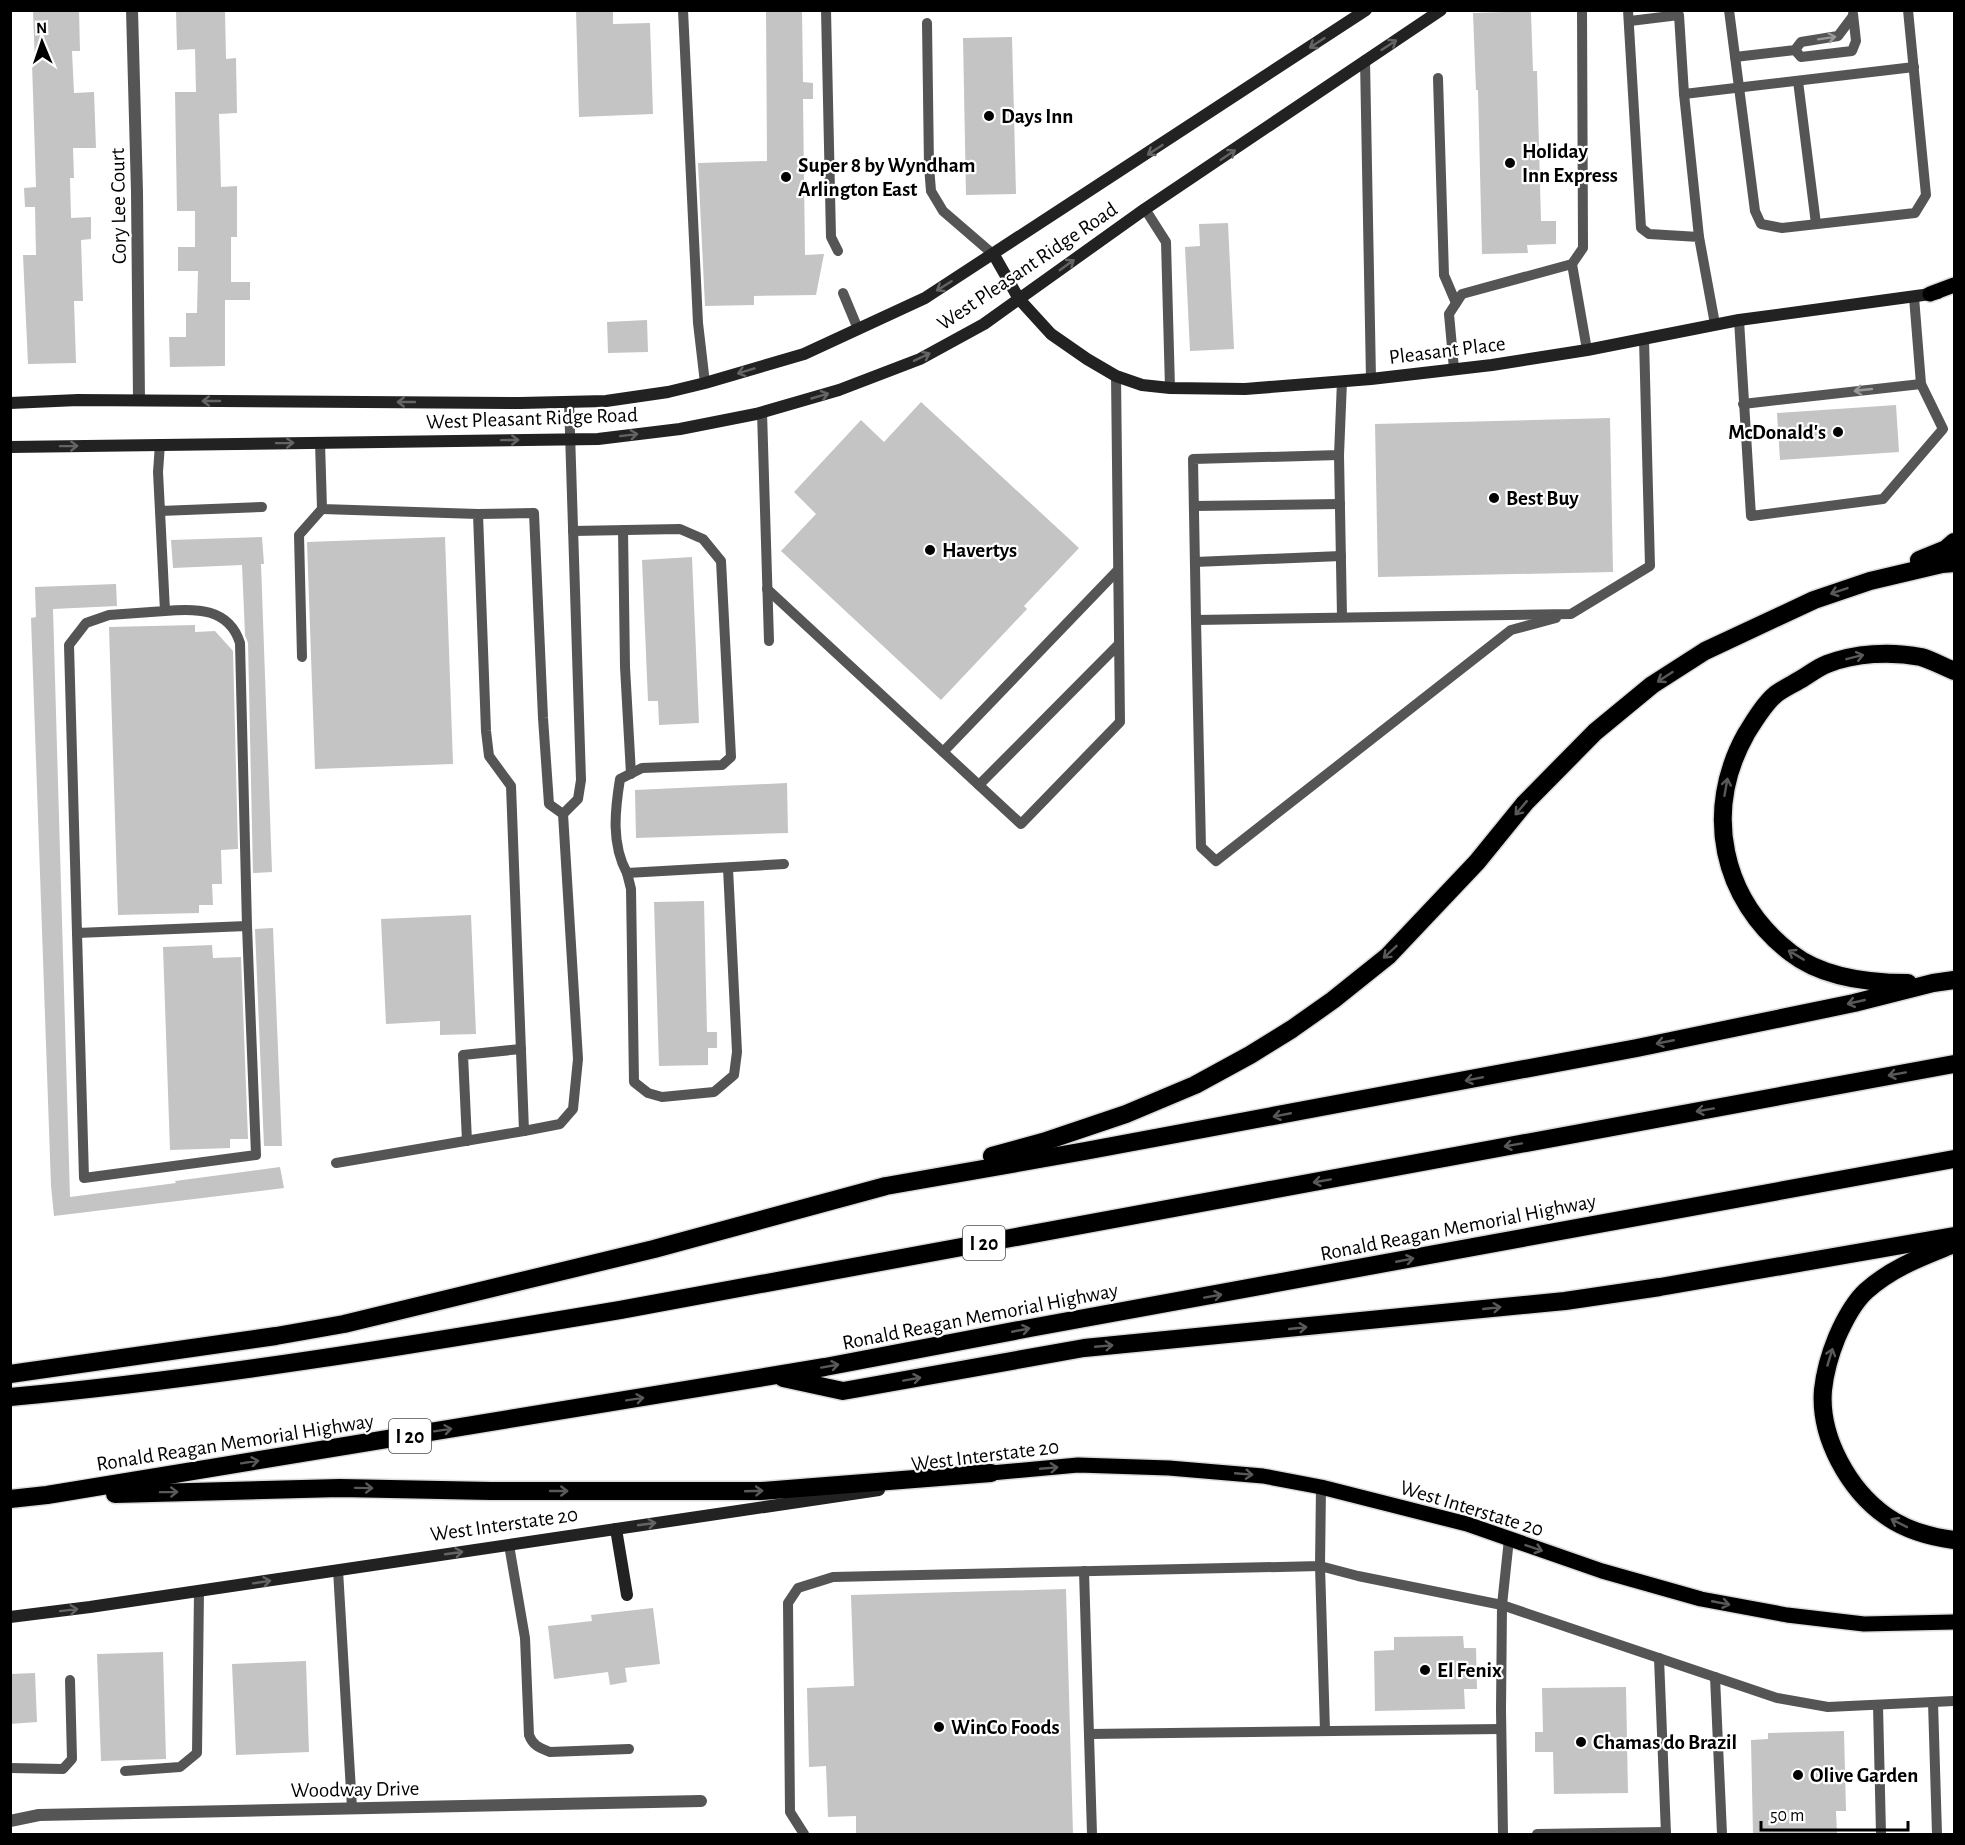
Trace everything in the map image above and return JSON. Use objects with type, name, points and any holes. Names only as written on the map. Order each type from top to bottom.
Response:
[{"type":"highway","points":[[10,1374],[264,1338],[344,1324],[654,1249],[1043,1142],[1126,1114],[1195,1084],[1250,1055],[1333,1000],[1388,956],[1477,862],[1525,803],[1548,779],[1595,732],[1652,685],[1705,651],[1814,600],[1870,581],[1946,549],[1954,542]]},
{"type":"highway","points":[[1870,581],[1954,563]]},
{"type":"highway","points":[[1933,983],[1875,983],[1830,973],[1792,954],[1762,928],[1743,900],[1727,862],[1722,823],[1726,783],[1736,753],[1752,725],[1775,695],[1825,664],[1870,653],[1921,657],[1954,671]]},
{"type":"highway","points":[[886,1186],[1627,1050],[1954,980]]},
{"type":"highway","name":"I 20","points":[[10,1397],[82,1390],[406,1346],[620,1310],[1954,1064]]},
{"type":"highway","name":"Ronald Reagan Memorial Highway","points":[[10,1499],[47,1495],[772,1376],[1954,1159]]},
{"type":"highway","points":[[772,1376],[843,1391],[1084,1348],[1565,1301],[1660,1287],[1954,1236]]},
{"type":"highway","points":[[1954,1244],[1899,1266],[1865,1292],[1844,1321],[1829,1358],[1823,1391],[1825,1421],[1836,1453],[1865,1499],[1887,1517],[1912,1530],[1933,1538],[1954,1540]]},
{"type":"highway","points":[[47,1495],[340,1488],[749,1492],[991,1473]]},
{"type":"main road","points":[[1930,294],[1954,285]]},
{"type":"main road","name":"West Interstate 20","points":[[991,1473],[1078,1465],[1169,1468],[1263,1476],[1320,1487],[1467,1524],[1602,1571],[1690,1596],[1776,1613],[1864,1624],[1954,1622]]},
{"type":"street","name":"Cory Lee Court","points":[[132,10],[138,192],[139,400]]},
{"type":"street","name":"West Pleasant Ridge Road","points":[[10,403],[139,400],[520,403],[626,398],[668,392],[705,383],[804,354],[926,298],[1366,10]]},
{"type":"street","name":"West Pleasant Ridge Road","points":[[10,447],[598,439],[680,429],[762,412],[839,390],[920,358],[984,324],[1145,209],[1442,10]]},
{"type":"street","name":"Pleasant Place","points":[[994,255],[1019,299],[1051,334],[1116,376],[1142,385],[1170,388],[1245,389],[1371,379],[1454,369],[1587,350],[1739,320],[1954,291]]},
{"type":"street","name":"West Interstate 20","points":[[10,1617],[991,1473]]},
{"type":"street","points":[[616,1529],[627,1595]]},
{"type":"street","name":"Woodway Drive","points":[[10,1821],[39,1815],[701,1801]]},
{"type":"lane","points":[[683,10],[698,323],[705,383]]},
{"type":"lane","points":[[826,10],[831,237],[838,251]]},
{"type":"lane","points":[[1454,369],[1449,314],[1462,294],[1572,264],[1583,248],[1582,10]]},
{"type":"lane","points":[[1729,10],[1755,211],[1761,224],[1782,228],[1915,213],[1921,204],[1926,195],[1908,10]]},
{"type":"lane","points":[[1699,237],[1648,234],[1641,228],[1629,16],[1679,13],[1684,94],[1699,237],[1715,324]]},
{"type":"lane","points":[[1735,57],[1795,50],[1801,42],[1838,36],[1852,13]]},
{"type":"lane","points":[[1795,50],[1801,57],[1852,51],[1856,41],[1852,13]]},
{"type":"lane","points":[[927,23],[931,191],[943,211],[994,255]]},
{"type":"lane","points":[[1365,60],[1371,379]]},
{"type":"lane","points":[[1684,94],[1914,67]]},
{"type":"lane","points":[[1438,78],[1444,275],[1456,303]]},
{"type":"lane","points":[[1798,81],[1816,224]]},
{"type":"lane","points":[[1145,209],[1166,242],[1170,388]]},
{"type":"lane","points":[[1572,264],[1587,350]]},
{"type":"lane","points":[[843,293],[858,329]]},
{"type":"lane","points":[[1739,320],[1751,516],[1883,499],[1944,429],[1921,384],[1914,297]]},
{"type":"lane","points":[[1339,455],[1193,459],[1201,847],[1216,861],[1511,630],[1571,614],[1650,566],[1644,339]]},
{"type":"lane","points":[[767,589],[1021,824],[1120,722],[1116,376]]},
{"type":"lane","points":[[1342,381],[1339,455],[1342,617]]},
{"type":"lane","points":[[1743,404],[1921,384]]},
{"type":"lane","points":[[336,1163],[560,1124],[573,1109],[578,1059],[563,814],[578,799],[581,780],[569,401]]},
{"type":"lane","points":[[762,412],[769,641]]},
{"type":"lane","points":[[302,657],[299,535],[322,508],[320,442]]},
{"type":"lane","points":[[159,444],[158,472],[165,611]]},
{"type":"lane","points":[[1194,507],[1340,504]]},
{"type":"lane","points":[[160,511],[262,507]]},
{"type":"lane","points":[[322,508],[478,514],[534,513],[549,804],[563,814]]},
{"type":"lane","points":[[478,514],[486,731],[489,756],[512,786],[524,1131]]},
{"type":"lane","points":[[573,531],[680,529],[703,539],[721,561],[730,758],[722,765],[642,768],[620,779],[614,815],[621,862],[627,873],[631,889],[634,1082],[648,1093],[662,1097],[714,1092],[734,1075],[737,1052],[728,868]]},
{"type":"lane","points":[[623,530],[624,667],[631,774]]},
{"type":"lane","points":[[1195,562],[1341,556]]},
{"type":"lane","points":[[943,752],[1118,570]]},
{"type":"lane","points":[[186,609],[216,614],[230,623],[240,642],[247,926],[256,1155],[84,1178],[69,645],[86,623],[130,612],[186,609]]},
{"type":"lane","points":[[1196,620],[1571,614]]},
{"type":"lane","points":[[979,785],[1119,644]]},
{"type":"lane","points":[[627,873],[784,864]]},
{"type":"lane","points":[[77,933],[247,926]]},
{"type":"lane","points":[[467,1141],[463,1055],[521,1049]]},
{"type":"lane","points":[[1320,1487],[1325,1731]]},
{"type":"lane","points":[[1503,1834],[1502,1605],[1509,1539]]},
{"type":"lane","points":[[509,1545],[525,1638],[532,1742],[539,1748],[550,1752],[629,1749]]},
{"type":"lane","points":[[804,1834],[790,1812],[788,1603],[798,1588],[833,1577],[1320,1566],[1358,1576],[1502,1605],[1777,1698],[1828,1707],[1954,1701]]},
{"type":"lane","points":[[338,1570],[352,1809]]},
{"type":"lane","points":[[1084,1571],[1092,1834]]},
{"type":"lane","points":[[125,1771],[180,1767],[198,1753],[199,1591]]},
{"type":"lane","points":[[1537,1834],[1666,1833],[1659,1658]]},
{"type":"lane","points":[[1715,1677],[1722,1834]]},
{"type":"lane","points":[[10,1768],[63,1769],[72,1759],[70,1680]]},
{"type":"lane","points":[[1932,1702],[1937,1834]]},
{"type":"lane","points":[[1878,1705],[1881,1834]]},
{"type":"lane","points":[[1089,1734],[1501,1729]]},
{"type":"building","points":[[33,10],[79,10],[80,51],[72,51],[74,93],[94,92],[96,148],[73,148],[74,178],[70,178],[71,218],[91,217],[91,239],[81,240],[83,301],[74,301],[76,363],[28,364],[23,255],[36,255],[35,207],[25,207],[24,188],[36,187],[32,63],[35,63]]},
{"type":"building","points":[[176,10],[225,10],[226,59],[236,58],[237,113],[219,114],[221,187],[237,186],[237,237],[231,237],[231,282],[250,282],[250,300],[225,300],[225,366],[170,367],[169,337],[186,337],[186,313],[197,313],[198,271],[178,271],[178,247],[195,247],[195,211],[177,211],[175,92],[196,92],[195,49],[177,50]]},
{"type":"building","points":[[576,10],[613,10],[613,24],[650,23],[653,114],[579,117]]},
{"type":"building","points":[[766,10],[802,10],[803,82],[813,83],[813,99],[803,99],[805,255],[824,254],[816,295],[754,296],[754,305],[705,306],[698,163],[767,161]]},
{"type":"building","name":"Holiday Inn Express","points":[[1504,10],[1530,10],[1531,13],[1533,71],[1537,71],[1541,221],[1556,221],[1556,244],[1527,245],[1528,253],[1482,254],[1478,90],[1476,90],[1473,13],[1504,12]]},
{"type":"building","name":"Days Inn","points":[[1012,37],[1016,194],[966,195],[963,38]]},
{"type":"building","points":[[1228,223],[1234,349],[1190,351],[1185,247],[1200,246],[1199,224]]},
{"type":"building","points":[[647,320],[648,352],[608,353],[607,322]]},
{"type":"building","name":"Havertys","points":[[921,402],[1079,548],[1024,606],[1027,609],[941,700],[781,551],[816,514],[794,492],[861,420],[884,442]]},
{"type":"building","name":"McDonald's","points":[[1896,405],[1899,452],[1780,460],[1777,413]]},
{"type":"building","name":"Best Buy","points":[[1610,418],[1613,572],[1378,577],[1375,424]]},
{"type":"building","points":[[262,537],[264,564],[261,564],[272,872],[253,873],[248,643],[245,635],[242,565],[173,568],[171,540]]},
{"type":"building","points":[[445,537],[453,764],[315,769],[307,542]]},
{"type":"building","points":[[692,557],[699,723],[659,725],[658,701],[648,701],[642,560]]},
{"type":"building","points":[[116,584],[117,606],[53,609],[70,1197],[280,1167],[284,1188],[54,1216],[51,1186],[31,618],[36,617],[35,587]]},
{"type":"building","points":[[195,625],[195,632],[215,631],[233,651],[238,849],[221,850],[222,884],[212,884],[213,905],[199,905],[199,913],[118,915],[109,627]]},
{"type":"building","points":[[787,783],[788,833],[636,838],[635,790]]},
{"type":"building","points":[[704,901],[707,1032],[717,1032],[717,1048],[708,1048],[708,1065],[659,1066],[654,902]]},
{"type":"building","points":[[471,915],[476,1034],[440,1035],[440,1021],[386,1024],[381,919]]},
{"type":"building","points":[[273,928],[282,1146],[264,1146],[255,929]]},
{"type":"building","points":[[212,945],[213,958],[241,957],[248,1139],[230,1139],[230,1148],[170,1150],[163,947]]},
{"type":"building","name":"WinCo Foods","points":[[1066,1589],[1073,1834],[856,1834],[856,1816],[828,1817],[826,1766],[809,1767],[807,1688],[854,1686],[851,1595]]},
{"type":"building","points":[[653,1608],[660,1664],[625,1668],[627,1682],[610,1685],[608,1672],[554,1679],[548,1626],[592,1621],[591,1615]]},
{"type":"building","name":"El Fenix","points":[[1463,1636],[1464,1648],[1476,1648],[1477,1689],[1464,1689],[1465,1709],[1375,1711],[1374,1651],[1394,1650],[1394,1637]]},
{"type":"building","points":[[163,1652],[166,1759],[101,1761],[97,1654]]},
{"type":"building","points":[[306,1661],[309,1752],[236,1755],[232,1664]]},
{"type":"building","points":[[35,1673],[37,1722],[10,1724],[10,1674]]},
{"type":"building","name":"Chamas do Brazil","points":[[1626,1687],[1628,1793],[1554,1794],[1553,1752],[1535,1752],[1535,1732],[1543,1732],[1542,1688]]},
{"type":"building","name":"Olive Garden","points":[[1844,1731],[1846,1811],[1836,1811],[1837,1834],[1753,1834],[1751,1740],[1768,1739],[1768,1733]]},
{"type":"place","name":"Days Inn","points":[[989,116]]},
{"type":"place","name":"Holiday Inn Express","points":[[1510,163]]},
{"type":"place","name":"Super 8 by Wyndham Arlington East","points":[[786,177]]},
{"type":"place","name":"McDonald's","points":[[1838,432]]},
{"type":"place","name":"Best Buy","points":[[1494,498]]},
{"type":"place","name":"Havertys","points":[[930,550]]},
{"type":"place","name":"El Fenix","points":[[1425,1670]]},
{"type":"place","name":"WinCo Foods","points":[[939,1727]]},
{"type":"place","name":"Chamas do Brazil","points":[[1581,1742]]},
{"type":"place","name":"Olive Garden","points":[[1798,1775]]}]
